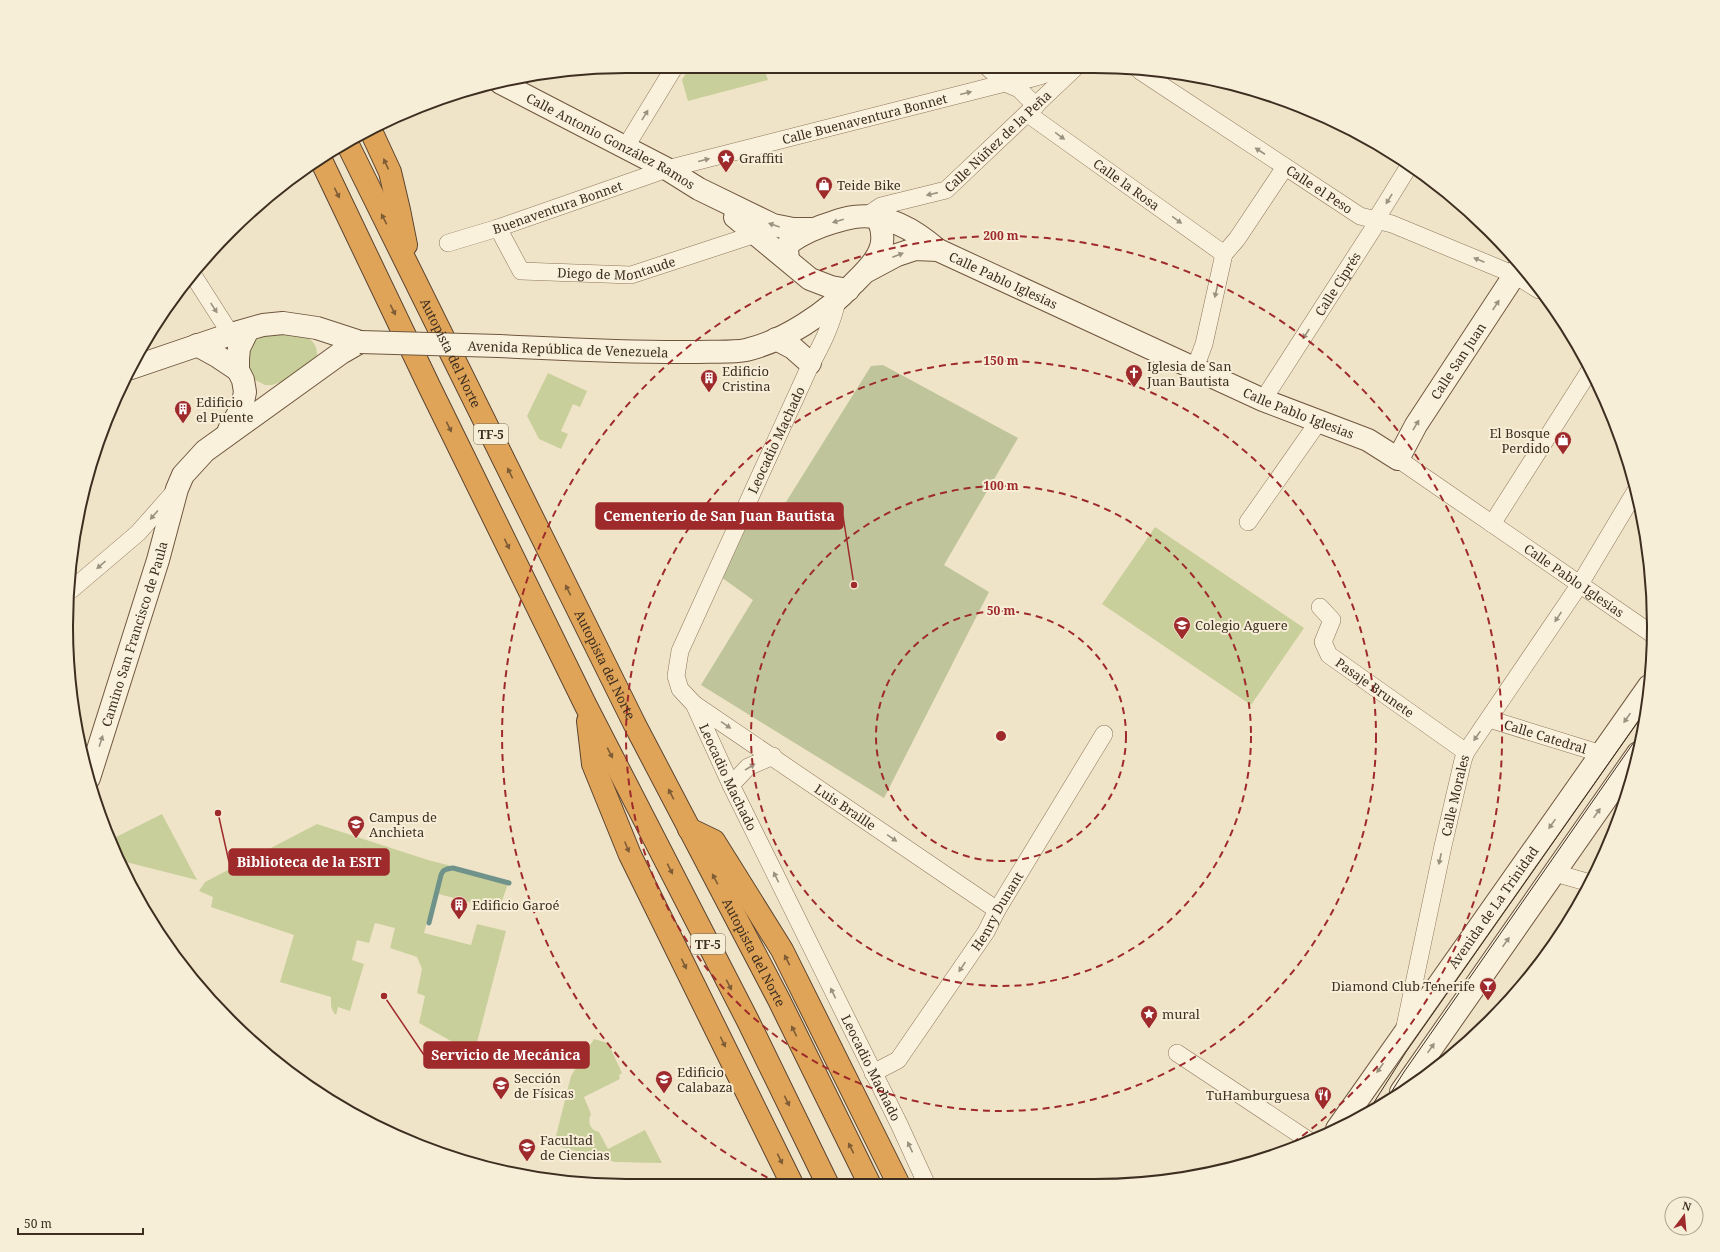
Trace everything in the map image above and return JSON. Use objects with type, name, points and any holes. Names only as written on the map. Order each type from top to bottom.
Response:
[{"type":"highway","points":[[373,134],[390,172],[399,210],[410,270]]},
{"type":"highway","name":"Autopista del Norte","points":[[349,147],[635,725],[779,1000],[867,1179]]},
{"type":"highway","name":"TF-5","points":[[323,164],[586,706],[748,1021],[825,1179]]},
{"type":"highway","points":[[586,706],[594,764],[630,855],[790,1179]]},
{"type":"highway","points":[[689,829],[714,841],[782,950],[896,1179]]},
{"type":"highway","points":[[822,1028],[907,1179]]},
{"type":"street","points":[[625,148],[671,73]]},
{"type":"street","name":"Calle la Rosa","points":[[994,73],[1005,83],[1020,89],[1032,110],[1224,254]]},
{"type":"street","name":"Calle Buenaventura Bonnet","points":[[667,169],[1047,73]]},
{"type":"street","name":"Calle Núñez de la Peña","points":[[871,216],[881,206],[946,190],[1070,73]]},
{"type":"street","name":"Calle el Peso","points":[[1147,76],[1360,216],[1392,224],[1517,270]]},
{"type":"street","name":"Calle Antonio González Ramos","points":[[508,86],[667,169],[699,189],[773,225],[793,230],[812,229]]},
{"type":"street","points":[[1195,368],[1204,344],[1224,254],[1238,239],[1285,167]]},
{"type":"street","name":"Buenaventura Bonnet","points":[[448,243],[498,228],[667,169]]},
{"type":"street","name":"Calle Ciprés","points":[[1263,400],[1373,230],[1377,220],[1407,170]]},
{"type":"street","name":"Calle Antonio González Ramos","points":[[699,189],[810,279],[831,287],[842,295]]},
{"type":"street","points":[[788,260],[787,249],[789,242],[812,229],[854,217],[871,216],[882,232],[883,242],[878,254],[864,273]]},
{"type":"street","name":"Calle Pablo Iglesias","points":[[871,216],[891,220],[925,239],[938,250],[1263,400],[1368,440],[1398,459],[1647,630]]},
{"type":"street","name":"Diego de Montaude","points":[[498,228],[521,271],[631,275],[756,234]]},
{"type":"street","points":[[864,273],[897,255],[915,249],[938,250]]},
{"type":"street","name":"Calle San Juan","points":[[1398,459],[1416,425],[1518,270]]},
{"type":"street","name":"Avenida República de Venezuela","points":[[139,365],[197,344],[239,337],[263,325],[283,323],[316,328],[360,342],[671,352],[746,350],[776,339],[816,317],[842,295],[864,273]]},
{"type":"street","points":[[196,279],[239,337],[240,375],[245,392],[242,407],[234,424],[222,438]]},
{"type":"street","points":[[810,279],[814,293],[816,317]]},
{"type":"street","name":"Leocadio Machado","points":[[842,295],[824,340],[810,365],[680,651],[676,676],[680,689],[694,704],[731,784],[899,1124],[924,1179]]},
{"type":"street","name":"Leocadio Machado","points":[[810,365],[816,317]]},
{"type":"street","points":[[316,328],[323,347],[324,356],[322,367]]},
{"type":"street","points":[[776,339],[793,348],[810,365]]},
{"type":"street","points":[[222,438],[360,342]]},
{"type":"street","points":[[197,344],[217,356],[254,388],[268,392],[291,390]]},
{"type":"street","points":[[1492,524],[1587,375]]},
{"type":"street","points":[[1248,522],[1318,421]]},
{"type":"street","name":"Camino San Francisco de Paula","points":[[92,769],[160,551],[177,488],[193,463],[204,451],[222,438]]},
{"type":"street","points":[[74,587],[138,533],[177,488]]},
{"type":"street","name":"Calle Morales","points":[[1403,1037],[1443,846],[1466,752],[1580,584],[1631,498]]},
{"type":"street","points":[[138,533],[154,544],[160,551]]},
{"type":"street","name":"Pasaje Brunete","points":[[1320,607],[1332,620],[1323,642],[1329,655],[1466,752]]},
{"type":"street","name":"Avenida de La Trinidad","points":[[1344,1119],[1642,696]]},
{"type":"street","name":"Luis Braille","points":[[694,704],[773,756],[997,910]]},
{"type":"street","name":"Calle Catedral","points":[[1489,720],[1602,754]]},
{"type":"street","name":"Henry Dunant","points":[[873,1073],[898,1060],[986,932],[997,910],[1104,734]]},
{"type":"street","points":[[731,784],[748,767],[773,756]]},
{"type":"street","points":[[1409,1080],[1628,769]]},
{"type":"street","points":[[1555,873],[1584,882]]},
{"type":"street","points":[[1176,1052],[1304,1138]]},
{"type":"green space","points":[[686,73],[764,73],[768,80],[688,101],[682,80]]},
{"type":"green space","points":[[285,334],[302,336],[312,341],[317,350],[317,357],[296,377],[272,385],[265,385],[251,378],[244,356],[249,349],[260,338],[270,335]]},
{"type":"green space","points":[[883,365],[1018,438],[944,565],[989,592],[884,798],[701,685],[753,600],[721,577],[750,516],[771,526],[871,366]]},
{"type":"green space","points":[[548,373],[587,391],[580,407],[573,404],[561,431],[568,434],[561,449],[539,439],[527,416]]},
{"type":"green space","points":[[1155,527],[1304,628],[1251,705],[1102,604]]},
{"type":"green space","points":[[162,814],[197,880],[126,862],[115,838]]},
{"type":"green space","points":[[317,824],[428,860],[509,881],[502,901],[495,909],[435,893],[424,933],[471,945],[477,924],[506,931],[474,1054],[419,1023],[425,996],[417,993],[422,969],[417,957],[390,948],[395,928],[375,923],[369,943],[357,940],[352,960],[364,964],[350,1011],[338,1007],[336,1015],[332,1009],[331,997],[280,982],[294,935],[211,907],[213,897],[199,891],[205,882]]},
{"type":"green space","points":[[594,1039],[608,1043],[622,1073],[619,1075],[620,1079],[584,1097],[591,1114],[589,1123],[591,1128],[599,1132],[608,1149],[645,1130],[662,1163],[615,1162],[561,1147],[556,1136],[571,1076]]},
{"type":"waterway","points":[[429,923],[441,875],[446,870],[453,868],[509,883]]},
{"type":"tram line","points":[[1374,1103],[1406,1052],[1638,721]]},
{"type":"tram line","points":[[1391,1092],[1634,742]]},
{"type":"place","name":"Graffiti","points":[[726,173]]},
{"type":"place","name":"Teide Bike","points":[[824,200]]},
{"type":"place","name":"Iglesia de San Juan Bautista","points":[[1134,388]]},
{"type":"place","name":"Edificio Cristina","points":[[709,393]]},
{"type":"place","name":"Edificio el Puente","points":[[183,424]]},
{"type":"place","name":"El Bosque Perdido","points":[[1563,455]]},
{"type":"place","name":"Cementerio de San Juan Bautista","points":[[854,585]]},
{"type":"place","name":"Colegio Aguere","points":[[1182,640]]},
{"type":"place","name":"Biblioteca de la ESIT","points":[[218,813]]},
{"type":"place","name":"Campus de Anchieta","points":[[356,839]]},
{"type":"place","name":"Edificio Garoé","points":[[459,920]]},
{"type":"place","name":"Servicio de Mecánica","points":[[384,996]]},
{"type":"place","name":"Diamond Club Tenerife","points":[[1488,1001]]},
{"type":"place","name":"mural","points":[[1149,1029]]},
{"type":"place","name":"Edificio Calabaza","points":[[664,1094]]},
{"type":"place","name":"Sección de Físicas","points":[[501,1100]]},
{"type":"place","name":"TuHamburguesa","points":[[1323,1110]]},
{"type":"place","name":"Facultad de Ciencias","points":[[527,1162]]}]
